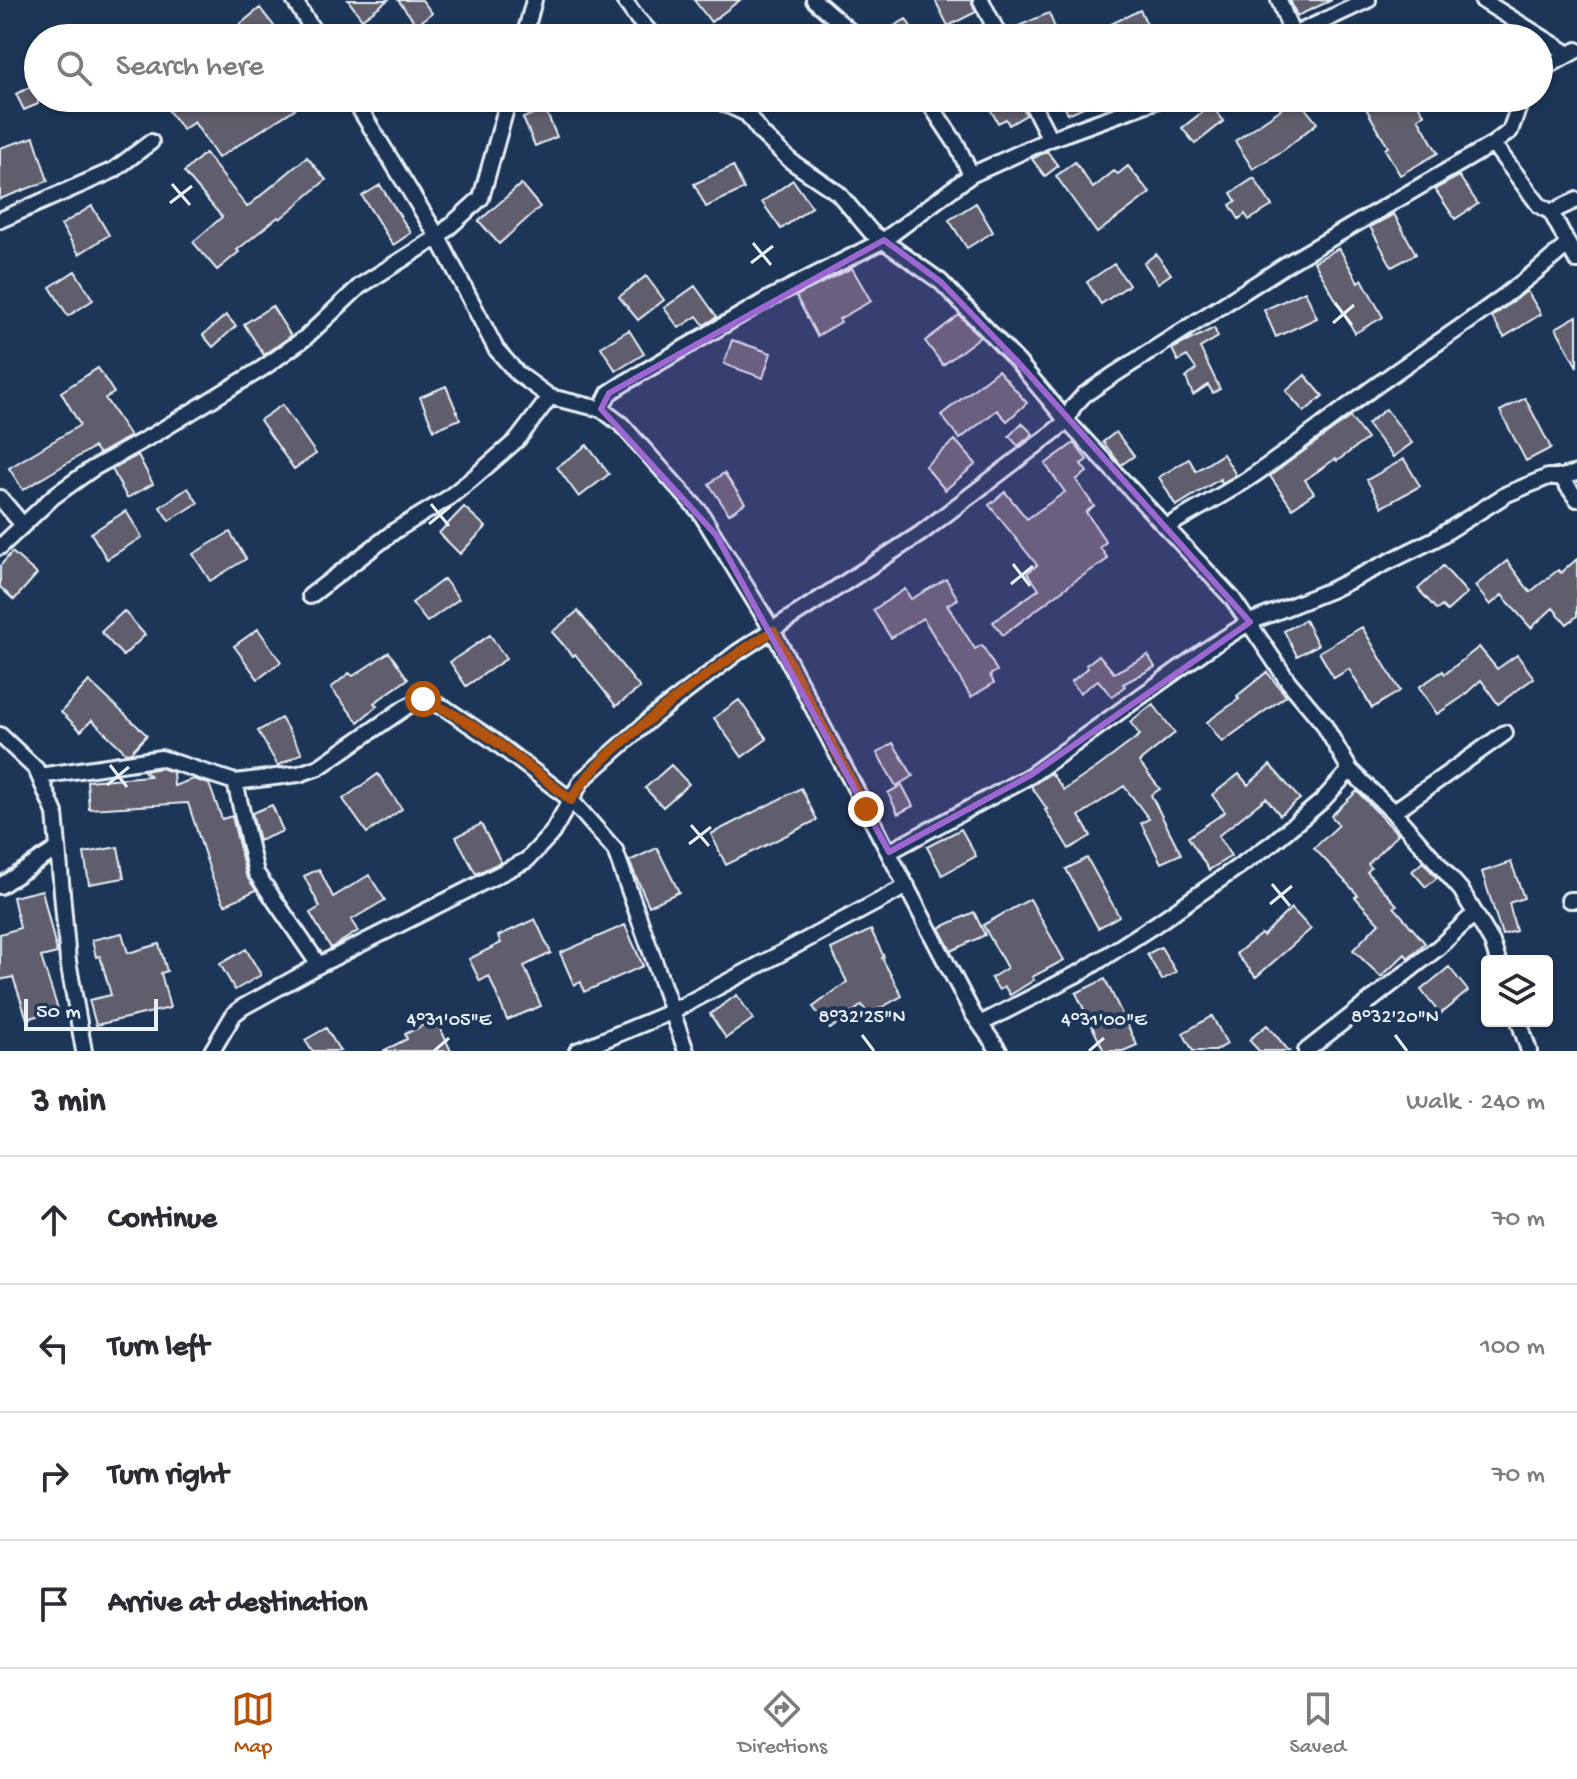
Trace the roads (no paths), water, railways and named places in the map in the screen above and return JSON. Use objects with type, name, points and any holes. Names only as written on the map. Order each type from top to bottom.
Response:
[{"type":"street","points":[[294,0],[309,24]]},
{"type":"street","points":[[528,24],[534,0]]},
{"type":"street","points":[[624,0],[644,24]]},
{"type":"street","points":[[814,0],[842,24]]},
{"type":"street","points":[[981,0],[993,24]]},
{"type":"street","points":[[1279,0],[1286,24]]},
{"type":"street","points":[[1317,24],[1368,0]]},
{"type":"street","points":[[1482,0],[1514,24]]},
{"type":"street","points":[[1553,44],[1573,52]]},
{"type":"street","points":[[1553,63],[1573,52]]},
{"type":"street","points":[[362,112],[438,237],[496,349],[517,373],[550,397],[601,409],[621,424],[700,512],[773,631],[980,1024],[998,1051]]},
{"type":"street","points":[[0,547],[54,496],[92,469],[263,368],[305,338],[360,286],[438,237],[481,198],[505,112]]},
{"type":"street","points":[[743,112],[792,162],[838,193],[871,232],[941,282],[1018,362],[1067,421],[1232,598],[1288,681],[1323,723],[1350,770],[1393,812],[1461,890],[1492,942],[1496,955]]},
{"type":"street","points":[[935,112],[957,145],[971,175]]},
{"type":"street","points":[[1036,112],[1050,139]]},
{"type":"street","points":[[601,409],[609,393],[626,382],[770,298],[884,240],[971,175],[1050,139],[1124,112]]},
{"type":"street","points":[[212,1051],[234,1014],[319,965],[527,860],[552,833],[582,780],[703,677],[920,534],[1067,421],[1073,407],[1084,395],[1290,262],[1493,144],[1510,131],[1517,112]]},
{"type":"street","points":[[0,220],[114,170],[151,142]]},
{"type":"street","points":[[1493,144],[1539,205],[1551,212],[1577,261]]},
{"type":"street","points":[[1551,212],[1577,200]]},
{"type":"street","points":[[1166,527],[1285,453],[1482,313],[1541,269],[1568,244]]},
{"type":"street","points":[[310,596],[396,530],[447,499],[472,479],[518,439],[550,397]]},
{"type":"street","points":[[889,852],[1031,775],[1204,651],[1250,622],[1331,590],[1435,539],[1507,494],[1548,477],[1577,473]]},
{"type":"street","points":[[1561,477],[1577,499]]},
{"type":"street","points":[[0,498],[23,525]]},
{"type":"street","points":[[39,776],[161,758],[235,782],[299,774],[319,767],[406,707],[423,699],[445,708],[571,800],[615,850],[686,1051]]},
{"type":"street","points":[[1393,812],[1505,733]]},
{"type":"street","points":[[0,735],[36,769],[55,813],[68,961],[84,1051]]},
{"type":"street","points":[[980,1024],[1083,971],[1167,917],[1271,844],[1322,801],[1350,770]]},
{"type":"street","points":[[235,782],[256,873],[319,965]]},
{"type":"street","points":[[0,886],[57,849]]},
{"type":"street","points":[[577,1051],[671,1012],[907,886]]},
{"type":"street","points":[[1306,1051],[1439,947],[1474,914]]},
{"type":"street","points":[[1527,1046],[1539,1051]]}]
